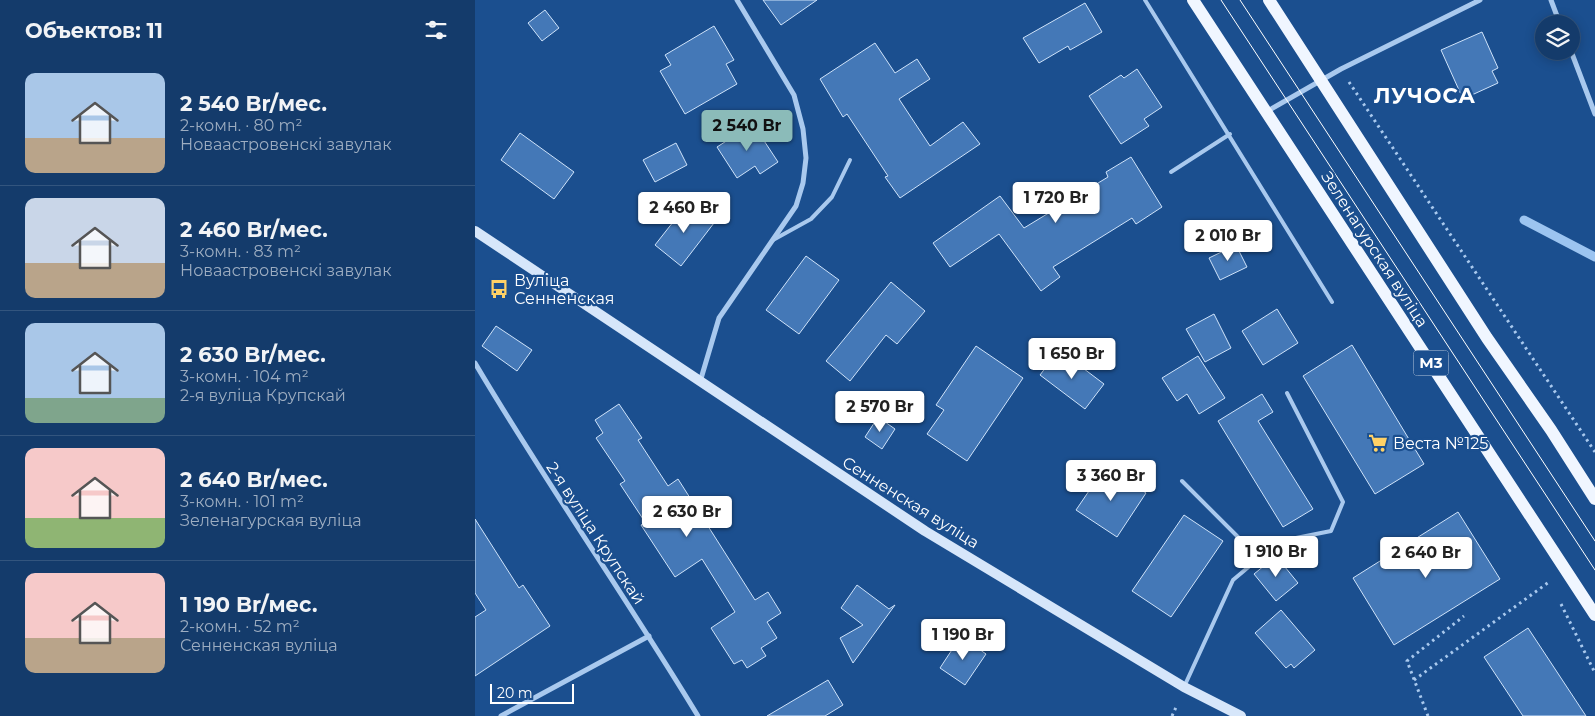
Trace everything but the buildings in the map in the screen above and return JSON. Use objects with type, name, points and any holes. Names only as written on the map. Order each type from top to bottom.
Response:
[{"type":"main road","name":"Зеленагурская вуліца","points":[[1193,0],[1595,615]]},
{"type":"main road","points":[[1269,0],[1487,338],[1551,430],[1595,499]]},
{"type":"street","points":[[700,383],[719,318],[796,206],[803,183],[806,158],[803,129],[794,95],[737,0]]},
{"type":"street","points":[[1265,112],[1341,69],[1480,0]]},
{"type":"street","points":[[1551,0],[1557,15]]},
{"type":"street","points":[[1574,60],[1595,114]]},
{"type":"street","name":"Сенненская вуліца","points":[[475,231],[700,383],[925,531],[1185,687],[1241,716]]},
{"type":"street","name":"2-я вуліца Крупскай","points":[[475,363],[518,435],[649,636],[698,716]]},
{"type":"street","points":[[501,716],[649,636]]},
{"type":"lane","points":[[1145,0],[1230,134],[1332,302]]},
{"type":"lane","points":[[1171,172],[1230,134]]},
{"type":"lane","points":[[769,243],[811,219],[832,197],[851,160]]},
{"type":"lane","points":[[1185,687],[1233,580],[1256,561],[1291,539],[1331,531],[1343,502],[1287,394]]},
{"type":"lane","points":[[1182,480],[1241,540],[1256,561]]},
{"type":"path","points":[[1341,69],[1595,452]]},
{"type":"path","points":[[1415,680],[1549,582]]},
{"type":"path","points":[[1428,716],[1407,661],[1464,616]]},
{"type":"waterway","points":[[1524,220],[1595,257]]},
{"type":"tram line","points":[[1221,0],[1595,570]]},
{"type":"tram line","points":[[1240,0],[1595,541]]},
{"type":"place","name":"Вуліца Сенненская","points":[[499,289]]},
{"type":"place","name":"Веста №125","points":[[1378,443]]},
{"type":"district","name":"ЛУЧОСА","points":[[1425,96]]}]
